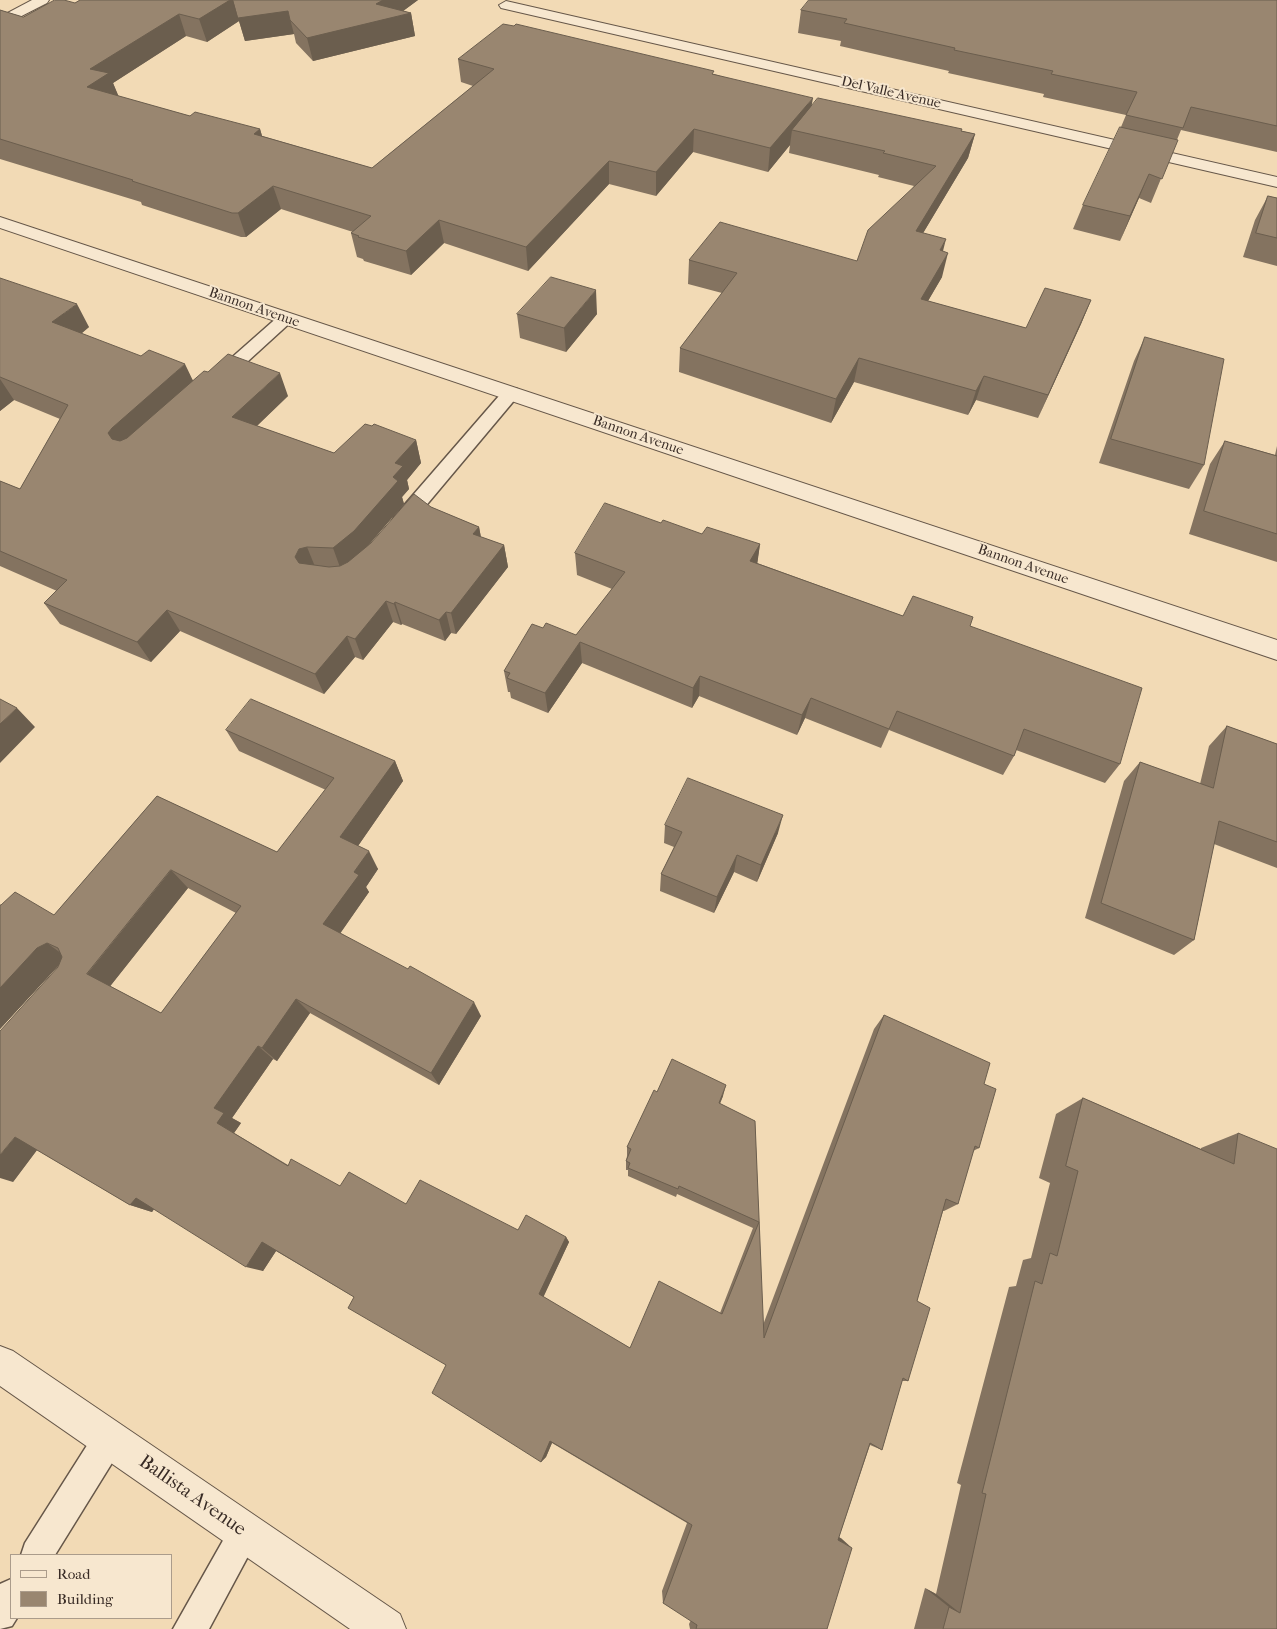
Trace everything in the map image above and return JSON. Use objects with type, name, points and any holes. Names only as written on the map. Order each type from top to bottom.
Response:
[{"type":"street","points":[[0,23],[35,1]]},
{"type":"street","name":"Del Valle Avenue","points":[[509,2],[1277,182]]},
{"type":"street","name":"Bannon Avenue","points":[[0,222],[1277,650]]},
{"type":"street","name":"Ballista Avenue","points":[[0,1364],[385,1629]]},
{"type":"lane","points":[[204,392],[286,318]]},
{"type":"lane","points":[[389,536],[511,393]]},
{"type":"lane","points":[[38,1554],[109,1439]]},
{"type":"lane","points":[[190,1629],[245,1532]]},
{"type":"lane","points":[[0,1614],[10,1598]]},
{"type":"building","points":[[55,0],[75,3],[80,0],[230,0],[199,19],[179,14],[90,69],[109,73],[87,87],[190,116],[195,112],[260,129],[254,134],[372,168],[494,69],[458,59],[503,24],[514,26],[516,24],[714,71],[712,74],[813,98],[770,148],[694,129],[656,172],[609,161],[526,247],[439,220],[406,251],[358,237],[351,233],[371,216],[273,186],[238,213],[232,213],[0,139],[0,10],[23,17]]},
{"type":"building","points":[[233,0],[383,0],[376,4],[411,13],[307,38],[290,20],[288,11],[238,18]]},
{"type":"building","points":[[809,0],[1277,0],[1277,126],[1191,107],[1183,128],[1126,115],[1137,92],[1051,74],[1053,71],[954,50],[955,48],[844,23],[847,19],[801,10]]},
{"type":"building","points":[[818,98],[962,129],[961,131],[975,134],[916,231],[946,239],[940,250],[948,253],[921,299],[1026,328],[1045,288],[1091,300],[1048,395],[984,376],[976,391],[859,358],[836,399],[680,348],[737,273],[689,260],[720,222],[857,261],[868,230],[936,166],[883,153],[885,151],[792,130]]},
{"type":"building","points":[[1120,127],[1178,140],[1162,179],[1149,174],[1130,216],[1083,205]]},
{"type":"building","points":[[1268,196],[1277,198],[1277,238],[1256,233]]},
{"type":"building","points":[[551,277],[596,290],[564,328],[517,314]]},
{"type":"building","points":[[0,278],[77,304],[52,322],[141,356],[149,350],[185,364],[112,428],[108,433],[112,439],[120,441],[127,438],[204,371],[208,372],[228,354],[280,373],[232,417],[334,453],[365,424],[372,426],[374,424],[416,440],[395,463],[403,466],[393,477],[398,481],[354,531],[333,548],[307,547],[299,549],[295,557],[299,563],[329,567],[340,566],[348,562],[371,543],[414,494],[431,507],[479,527],[473,534],[504,545],[451,613],[446,612],[439,620],[395,602],[394,604],[386,601],[355,639],[347,636],[315,674],[167,610],[137,642],[44,603],[67,580],[0,551],[0,481],[20,489],[68,405],[0,377]]},
{"type":"building","points":[[1145,337],[1224,359],[1204,465],[1111,439]]},
{"type":"building","points":[[1225,441],[1277,456],[1277,534],[1204,511]]},
{"type":"building","points":[[605,503],[661,523],[663,520],[702,534],[707,527],[760,544],[750,561],[903,616],[913,596],[973,617],[970,626],[1142,688],[1120,764],[1024,729],[1014,756],[897,711],[889,729],[811,698],[802,715],[700,676],[693,688],[580,642],[545,693],[507,678],[510,673],[504,671],[532,624],[543,628],[546,623],[576,635],[625,572],[575,553]]},
{"type":"building","points":[[0,699],[17,708],[0,724]]},
{"type":"building","points":[[251,699],[395,761],[340,837],[369,851],[354,872],[359,875],[323,924],[408,969],[410,966],[474,1002],[431,1073],[296,999],[262,1048],[258,1046],[214,1108],[224,1113],[217,1123],[288,1166],[291,1159],[340,1186],[349,1172],[406,1204],[420,1180],[518,1230],[526,1215],[566,1237],[539,1294],[630,1348],[659,1281],[722,1314],[759,1222],[679,1186],[678,1189],[628,1168],[630,1163],[626,1161],[631,1149],[627,1147],[654,1090],[657,1092],[672,1059],[726,1085],[719,1103],[755,1121],[764,1338],[884,1015],[990,1063],[984,1084],[996,1089],[979,1148],[975,1146],[958,1204],[946,1199],[917,1301],[930,1308],[908,1381],[903,1378],[882,1450],[870,1443],[838,1540],[852,1548],[827,1629],[696,1629],[697,1625],[663,1603],[692,1525],[550,1441],[541,1462],[432,1393],[446,1365],[348,1308],[354,1297],[262,1242],[246,1267],[136,1198],[130,1205],[15,1137],[0,1155],[0,1031],[58,967],[62,957],[58,948],[47,943],[37,948],[0,988],[0,905],[15,892],[54,915],[157,796],[277,852],[334,778],[226,730]],"holes":[[[171,870],[241,906],[161,1013],[87,974]]]},
{"type":"building","points":[[1227,726],[1277,744],[1277,842],[1219,821],[1194,940],[1101,903],[1140,762],[1213,788]]},
{"type":"building","points":[[688,778],[783,815],[761,865],[737,855],[717,897],[661,874],[682,832],[665,825]]},
{"type":"building","points":[[1083,1098],[1234,1164],[1238,1133],[1277,1149],[1277,1629],[943,1629],[949,1607],[960,1613],[986,1494],[982,1493],[1035,1281],[1042,1284],[1050,1253],[1057,1256],[1078,1171],[1066,1166]]}]
